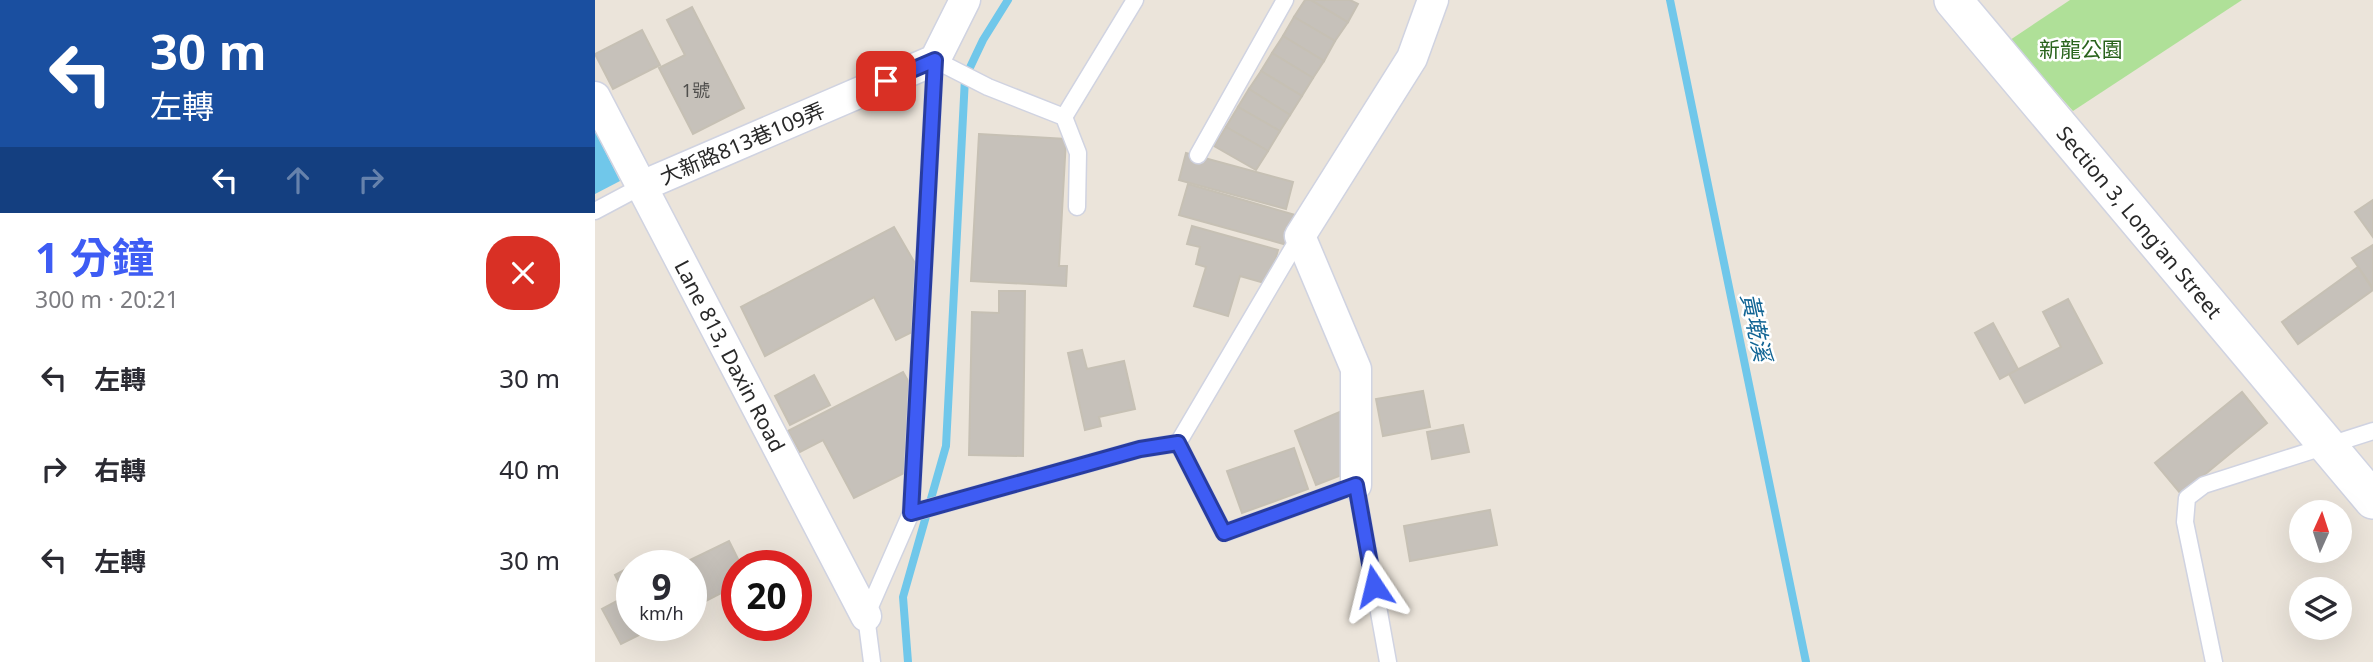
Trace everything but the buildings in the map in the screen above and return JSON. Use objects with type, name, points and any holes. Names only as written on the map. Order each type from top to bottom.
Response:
[{"type":"street","points":[[935,60],[965,0]]},
{"type":"street","points":[[1356,485],[1356,369],[1300,236],[1412,58],[1433,0]]},
{"type":"street","name":"Section 3, Long'an Street","points":[[1953,0],[2373,500]]},
{"type":"street","name":"大新路813巷109弄","points":[[642,186],[935,60]]},
{"type":"street","name":"Lane 813, Daxin Road","points":[[595,97],[866,616]]},
{"type":"lane","points":[[1064,117],[1135,0]]},
{"type":"lane","points":[[1198,155],[1285,0]]},
{"type":"lane","points":[[872,662],[866,616],[915,512],[935,60],[988,87],[1064,117],[1079,153],[1077,207]]},
{"type":"lane","points":[[595,211],[642,186]]},
{"type":"lane","points":[[1178,443],[1300,236]]},
{"type":"lane","points":[[2214,662],[2185,522],[2187,498],[2204,485],[2373,431]]},
{"type":"lane","points":[[915,512],[1140,449],[1178,443]]},
{"type":"lane","points":[[1178,443],[1224,533],[1356,485],[1388,662]]},
{"type":"green space","name":"新龍公園","points":[[2070,0],[2242,0],[2073,111],[2010,40]]},
{"type":"water","points":[[595,131],[620,181],[595,194]]},
{"type":"waterway","points":[[908,662],[903,597],[946,446],[965,78],[983,40],[1008,0]]},
{"type":"waterway","name":"黃墘溪","points":[[1670,0],[1806,662]]},
{"type":"route","points":[[886,81],[935,60],[911,513],[1140,449],[1178,443],[1224,533],[1356,485],[1374,586]]}]
